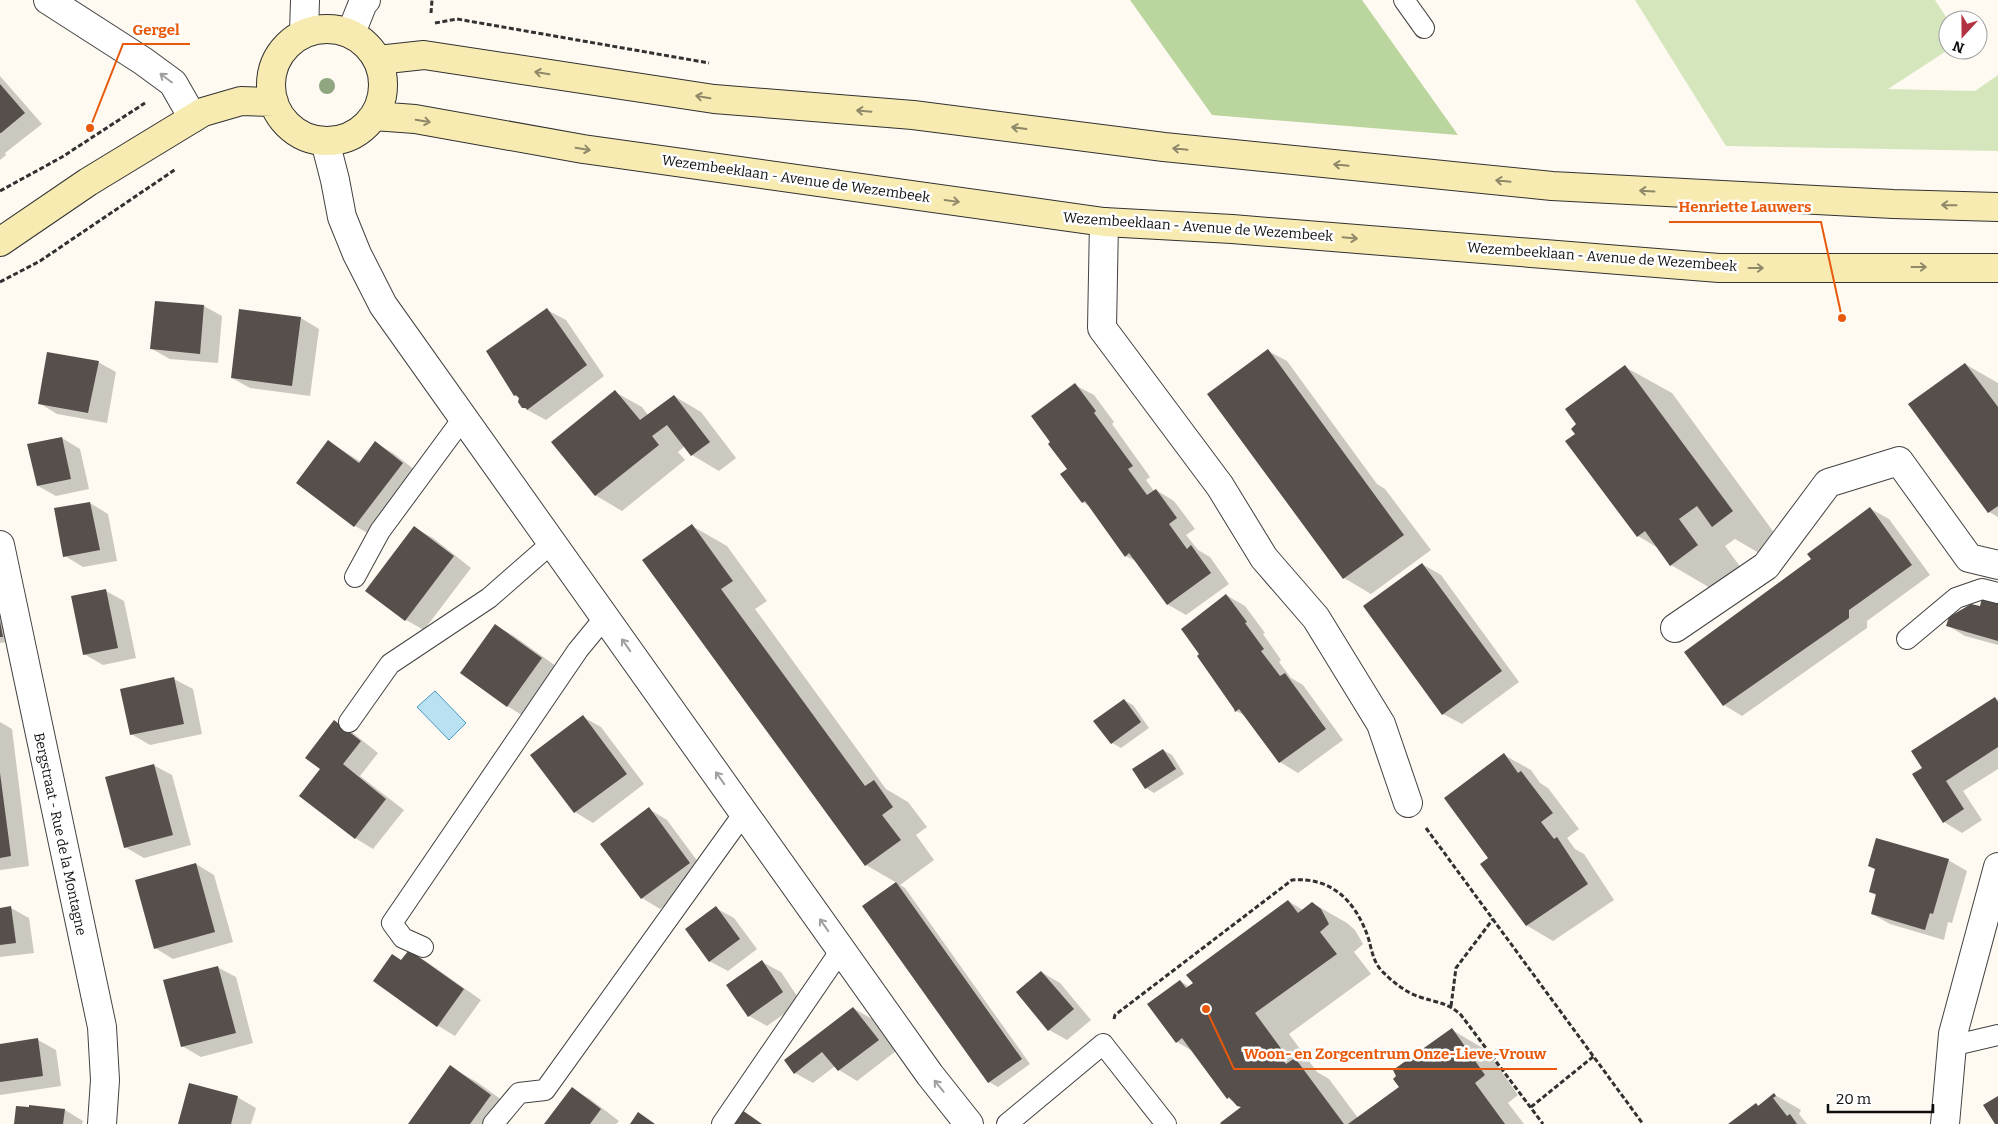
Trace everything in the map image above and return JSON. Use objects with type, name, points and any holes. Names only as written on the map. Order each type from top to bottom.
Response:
[{"type":"main road","points":[[328,28],[351,33],[367,44],[378,60],[384,78],[382,98],[374,116],[361,130],[344,139],[325,141],[305,136],[288,126],[274,102],[271,77],[277,59],[288,44],[304,33],[328,28]]},
{"type":"main road","points":[[378,60],[424,55],[714,99],[913,115],[1164,147],[1552,186],[1893,204],[1998,207]]},
{"type":"main road","points":[[0,242],[88,182],[203,112],[241,101],[274,102]]},
{"type":"main road","name":"Wezembeeklaan - Avenue de Wezembeek","points":[[374,116],[415,119],[583,149],[1104,222],[1232,229],[1719,268],[1998,268]]},
{"type":"street","points":[[48,0],[143,61],[173,83],[193,118]]},
{"type":"street","points":[[304,33],[305,0]]},
{"type":"street","points":[[351,33],[366,0]]},
{"type":"street","points":[[325,141],[342,217],[357,254],[384,305],[930,1075],[969,1124]]},
{"type":"street","points":[[1104,222],[1102,328],[1220,486],[1264,558],[1316,618],[1381,724],[1408,803]]},
{"type":"street","points":[[1675,628],[1766,566],[1828,483],[1899,461],[1969,558],[1998,565]]},
{"type":"street","name":"Bergstraat - Rue de la Montagne","points":[[0,545],[11,653],[102,1027],[105,1080],[102,1124]]},
{"type":"street","points":[[1945,1124],[1953,1034],[1998,867]]},
{"type":"lane","points":[[1404,0],[1424,28]]},
{"type":"lane","points":[[355,577],[380,531],[464,417]]},
{"type":"lane","points":[[349,722],[390,664],[489,598],[553,542]]},
{"type":"lane","points":[[1907,639],[1956,598],[1982,589],[1998,593]]},
{"type":"lane","points":[[422,947],[403,938],[392,923],[578,650],[606,616]]},
{"type":"lane","points":[[493,1124],[519,1093],[545,1090],[744,813]]},
{"type":"lane","points":[[722,1124],[841,950]]},
{"type":"lane","points":[[1951,1046],[1998,1034]]},
{"type":"lane","points":[[1007,1124],[1103,1044],[1166,1124]]},
{"type":"path","points":[[431,13],[432,0]]},
{"type":"path","points":[[0,282],[40,261],[183,164]]},
{"type":"path","points":[[1408,803],[1644,1124]]},
{"type":"path","points":[[1103,1044],[1115,1015],[1292,880],[1308,879],[1327,884],[1355,910],[1368,936],[1373,957],[1383,973],[1419,997],[1451,1006],[1461,1016],[1543,1124]]},
{"type":"path","points":[[1451,1006],[1456,968],[1493,919]]},
{"type":"path","points":[[1531,1107],[1594,1056]]},
{"type":"green space","points":[[1130,0],[1362,0],[1458,135],[1212,115]]},
{"type":"green space","points":[[1635,0],[1935,0],[1942,10],[1938,10],[1938,56],[1888,89],[1975,91],[1998,75],[1998,151],[1726,146]]},
{"type":"water","points":[[435,691],[466,723],[449,740],[417,707]]},
{"type":"building","points":[[0,84],[25,113],[1,133],[0,133]]},
{"type":"building","points":[[155,301],[204,305],[200,354],[150,349]]},
{"type":"building","points":[[547,308],[587,365],[527,410],[522,408],[518,402],[519,398],[516,395],[514,396],[486,351]]},
{"type":"building","points":[[239,309],[301,317],[292,386],[231,378]]},
{"type":"building","points":[[1268,349],[1404,535],[1343,579],[1207,394]]},
{"type":"building","points":[[47,352],[99,361],[88,413],[38,404]]},
{"type":"building","points":[[1965,363],[1998,407],[1998,506],[1988,513],[1908,404]]},
{"type":"building","points":[[1625,365],[1733,511],[1712,527],[1697,506],[1679,519],[1698,545],[1670,566],[1645,531],[1637,537],[1565,441],[1575,434],[1571,429],[1576,424],[1565,409]]},
{"type":"building","points":[[1075,383],[1096,411],[1094,413],[1133,466],[1128,469],[1147,495],[1156,489],[1177,518],[1169,524],[1187,549],[1191,545],[1211,573],[1167,605],[1129,553],[1125,557],[1085,501],[1082,503],[1060,474],[1067,469],[1048,444],[1050,442],[1031,416]]},
{"type":"building","points":[[615,390],[640,420],[674,395],[710,442],[691,456],[667,425],[652,436],[659,445],[595,496],[551,442]]},
{"type":"building","points":[[62,437],[71,479],[37,486],[27,444]]},
{"type":"building","points":[[328,440],[359,463],[375,441],[403,463],[354,527],[296,483]]},
{"type":"building","points":[[90,502],[100,550],[63,557],[54,508]]},
{"type":"building","points":[[1870,507],[1912,565],[1849,610],[1849,618],[1723,706],[1684,652],[1811,559],[1807,554]]},
{"type":"building","points":[[692,524],[733,581],[721,589],[865,786],[874,780],[893,807],[882,815],[901,840],[865,866],[642,560]]},
{"type":"building","points":[[414,526],[454,556],[405,621],[365,591]]},
{"type":"building","points":[[1422,563],[1502,671],[1442,715],[1363,606]]},
{"type":"building","points":[[106,589],[118,648],[83,655],[71,596]]},
{"type":"building","points":[[1226,594],[1264,649],[1261,651],[1280,676],[1285,673],[1326,729],[1279,763],[1239,709],[1235,712],[1181,629]]},
{"type":"building","points":[[1982,598],[1998,603],[1998,641],[1946,626],[1949,617],[1971,604],[1980,606]]},
{"type":"building","points":[[0,621],[3,637],[0,637]]},
{"type":"building","points":[[495,624],[542,658],[507,707],[460,673]]},
{"type":"building","points":[[174,677],[184,724],[130,735],[120,689]]},
{"type":"building","points":[[1995,697],[1998,702],[1998,747],[1946,781],[1964,809],[1943,823],[1912,774],[1922,768],[1911,751]]},
{"type":"building","points":[[1124,699],[1141,722],[1111,744],[1093,721]]},
{"type":"building","points":[[583,715],[627,774],[574,813],[530,755]]},
{"type":"building","points":[[334,720],[361,741],[343,764],[386,799],[355,839],[299,796],[320,769],[305,758]]},
{"type":"building","points":[[1163,749],[1176,769],[1145,789],[1132,769]]},
{"type":"building","points":[[1504,753],[1518,773],[1521,771],[1553,813],[1541,822],[1554,839],[1557,837],[1588,884],[1526,926],[1480,864],[1488,858],[1444,798]]},
{"type":"building","points":[[154,764],[173,835],[124,848],[105,777]]},
{"type":"building","points":[[0,773],[11,856],[0,858]]},
{"type":"building","points":[[649,807],[690,863],[641,899],[600,844]]},
{"type":"building","points":[[1876,838],[1949,859],[1933,914],[1930,913],[1925,930],[1871,914],[1876,894],[1869,892],[1875,869],[1868,866]]},
{"type":"building","points":[[196,863],[215,932],[154,949],[135,880]]},
{"type":"building","points":[[896,882],[1022,1059],[988,1083],[862,906]]},
{"type":"building","points":[[1288,900],[1298,913],[1312,902],[1321,909],[1329,924],[1320,932],[1337,954],[1255,1013],[1285,1054],[1281,1058],[1286,1064],[1295,1058],[1344,1124],[1221,1124],[1241,1107],[1237,1106],[1229,1097],[1227,1099],[1182,1038],[1176,1043],[1147,1004],[1180,980],[1186,988],[1193,983],[1186,975]]},
{"type":"building","points":[[11,906],[16,943],[0,945],[0,908]]},
{"type":"building","points":[[716,906],[740,939],[709,962],[685,929]]},
{"type":"building","points":[[409,950],[464,989],[437,1027],[373,981],[392,954],[401,960]]},
{"type":"building","points":[[762,960],[783,992],[748,1017],[726,985]]},
{"type":"building","points":[[218,966],[236,1033],[181,1047],[163,980]]},
{"type":"building","points":[[1041,971],[1074,1009],[1048,1031],[1016,992]]},
{"type":"building","points":[[853,1007],[879,1040],[838,1071],[822,1052],[794,1074],[784,1060]]},
{"type":"building","points":[[1452,1028],[1485,1075],[1475,1083],[1505,1124],[1348,1124],[1399,1087],[1393,1079],[1396,1076],[1393,1070]]},
{"type":"building","points":[[38,1038],[43,1076],[0,1082],[0,1044]]},
{"type":"building","points":[[450,1065],[491,1095],[470,1124],[408,1124]]},
{"type":"building","points":[[189,1083],[238,1096],[231,1124],[178,1124]]},
{"type":"building","points":[[572,1087],[601,1109],[590,1124],[544,1124]]},
{"type":"building","points":[[1774,1093],[1776,1096],[1773,1098],[1787,1116],[1790,1114],[1797,1124],[1728,1124],[1756,1103],[1758,1106]]},
{"type":"building","points":[[1998,1096],[1998,1124],[1995,1124],[1983,1105]]},
{"type":"building","points":[[29,1105],[65,1109],[63,1124],[14,1124],[16,1106],[29,1107]]},
{"type":"building","points":[[742,1110],[762,1124],[732,1124]]},
{"type":"building","points":[[638,1112],[655,1124],[630,1124]]},
{"type":"place","name":"Gergel","points":[[90,128]]},
{"type":"place","name":"Henriette Lauwers","points":[[1842,318]]},
{"type":"place","name":"Woon- en Zorgcentrum Onze-Lieve-Vrouw","points":[[1206,1009]]}]
